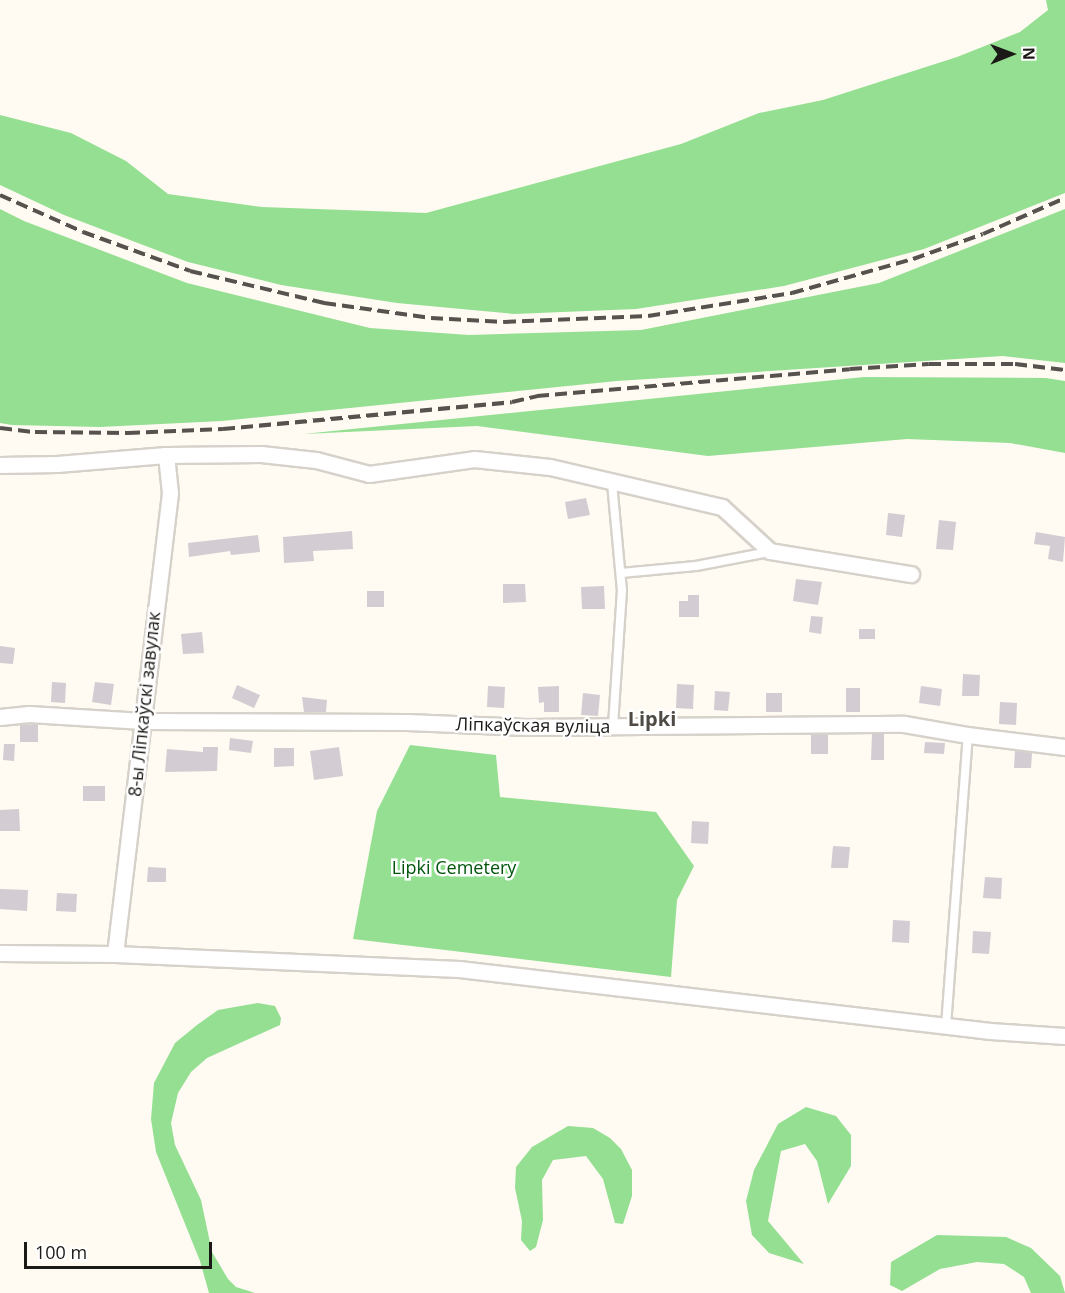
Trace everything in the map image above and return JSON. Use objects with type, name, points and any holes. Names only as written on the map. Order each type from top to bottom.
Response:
[{"type":"street","points":[[0,465],[57,464],[166,455],[261,454],[316,460],[369,474],[474,459],[549,467],[722,507],[770,551],[911,574]]},
{"type":"street","name":"8-ы Ліпкаўскі завулак","points":[[115,954],[170,493],[166,455]]},
{"type":"street","name":"Ліпкаўская вуліца","points":[[0,717],[28,714],[143,721],[614,726],[904,724],[968,735],[1065,747]]},
{"type":"street","points":[[0,953],[115,954],[459,969],[946,1026],[1065,1036]]},
{"type":"lane","points":[[612,483],[621,573],[614,726]]},
{"type":"lane","points":[[621,573],[696,566],[770,551]]},
{"type":"lane","points":[[946,1026],[968,735]]},
{"type":"green space","points":[[1046,0],[1065,0],[1065,193],[924,249],[784,286],[636,309],[514,314],[397,303],[281,285],[188,262],[64,215],[0,185],[0,115],[71,133],[126,161],[168,194],[262,207],[426,213],[681,144],[759,113],[823,100],[957,57],[1020,32],[1048,10]]},
{"type":"green space","points":[[0,209],[24,221],[187,283],[370,328],[469,335],[641,330],[879,283],[1065,209],[1065,363],[1003,356],[617,381],[222,421],[100,427],[12,425],[0,423]]},
{"type":"green space","points":[[864,377],[1046,378],[1065,381],[1065,453],[1010,443],[907,439],[708,456],[477,426],[303,434]]},
{"type":"green space","name":"Lipki Cemetery","points":[[410,745],[496,755],[500,797],[656,812],[694,866],[677,900],[671,977],[353,939],[377,811]]},
{"type":"green space","points":[[258,1003],[275,1006],[281,1018],[280,1025],[207,1058],[191,1072],[178,1093],[171,1123],[175,1145],[201,1200],[212,1252],[228,1279],[236,1287],[255,1293],[209,1293],[200,1261],[156,1152],[151,1119],[154,1083],[175,1043],[197,1025],[218,1010]]},
{"type":"green space","points":[[806,1107],[836,1116],[851,1135],[851,1166],[828,1204],[817,1161],[805,1144],[781,1151],[768,1221],[804,1264],[769,1253],[752,1235],[746,1201],[754,1170],[778,1124]]},
{"type":"green space","points":[[568,1126],[593,1128],[610,1138],[621,1149],[632,1170],[632,1196],[623,1224],[615,1223],[603,1179],[586,1156],[553,1160],[542,1180],[543,1220],[536,1247],[530,1251],[521,1240],[522,1221],[515,1188],[516,1167],[532,1147]]},
{"type":"green space","points":[[937,1235],[1006,1237],[1031,1248],[1060,1276],[1065,1293],[1031,1293],[1024,1277],[1004,1264],[977,1262],[940,1269],[902,1291],[890,1285],[891,1262]]},
{"type":"building","points":[[586,498],[590,515],[568,519],[565,502]]},
{"type":"building","points":[[888,513],[905,515],[902,537],[886,535]]},
{"type":"building","points":[[939,520],[956,522],[953,550],[936,549]]},
{"type":"building","points":[[352,531],[353,549],[313,551],[314,561],[284,563],[283,537]]},
{"type":"building","points":[[1036,532],[1065,537],[1063,562],[1048,559],[1050,546],[1034,544]]},
{"type":"building","points":[[258,535],[260,552],[231,555],[230,551],[189,557],[188,543]]},
{"type":"building","points":[[796,579],[822,582],[818,605],[793,601]]},
{"type":"building","points":[[503,584],[525,584],[526,602],[503,603]]},
{"type":"building","points":[[604,586],[605,609],[582,609],[581,587]]},
{"type":"building","points":[[367,591],[384,591],[384,607],[367,607]]},
{"type":"building","points":[[688,595],[699,595],[699,617],[679,617],[679,601],[688,601]]},
{"type":"building","points":[[811,616],[823,617],[821,634],[809,632]]},
{"type":"building","points":[[859,629],[875,629],[875,639],[859,639]]},
{"type":"building","points":[[202,632],[204,653],[183,654],[181,634]]},
{"type":"building","points":[[0,646],[15,648],[13,664],[0,663]]},
{"type":"building","points":[[963,674],[980,675],[979,696],[962,696]]},
{"type":"building","points":[[52,682],[66,683],[65,703],[51,702]]},
{"type":"building","points":[[95,682],[114,684],[111,705],[92,702]]},
{"type":"building","points":[[677,684],[694,685],[693,709],[676,708]]},
{"type":"building","points":[[237,685],[260,695],[254,708],[232,698]]},
{"type":"building","points":[[488,686],[505,687],[504,708],[487,707]]},
{"type":"building","points":[[559,686],[559,712],[544,712],[544,702],[539,703],[538,687]]},
{"type":"building","points":[[921,686],[942,689],[940,706],[919,703]]},
{"type":"building","points":[[846,688],[860,688],[860,712],[846,712]]},
{"type":"building","points":[[715,691],[730,692],[728,711],[714,710]]},
{"type":"building","points":[[583,693],[600,695],[598,716],[581,715]]},
{"type":"building","points":[[766,693],[782,693],[782,712],[766,712]]},
{"type":"building","points":[[302,697],[327,700],[326,712],[304,712]]},
{"type":"building","points":[[1000,702],[1017,703],[1016,725],[999,724]]},
{"type":"building","points":[[38,724],[38,742],[20,742],[20,725]]},
{"type":"building","points":[[811,734],[828,734],[828,754],[811,754]]},
{"type":"building","points":[[872,734],[884,734],[884,760],[871,760]]},
{"type":"building","points":[[230,738],[253,741],[251,753],[229,750]]},
{"type":"building","points":[[925,742],[945,743],[944,754],[924,753]]},
{"type":"building","points":[[4,744],[15,744],[14,761],[3,760]]},
{"type":"building","points":[[203,747],[218,747],[217,771],[165,772],[167,749],[203,752]]},
{"type":"building","points":[[339,747],[343,776],[314,780],[310,751]]},
{"type":"building","points":[[274,748],[294,748],[294,766],[274,767]]},
{"type":"building","points":[[1015,751],[1032,753],[1031,768],[1014,768]]},
{"type":"building","points":[[83,786],[105,786],[105,801],[83,801]]},
{"type":"building","points":[[19,809],[20,831],[0,831],[0,810]]},
{"type":"building","points":[[692,821],[709,822],[708,844],[691,843]]},
{"type":"building","points":[[833,846],[850,847],[848,868],[831,868]]},
{"type":"building","points":[[148,867],[166,868],[166,882],[147,882]]},
{"type":"building","points":[[985,877],[1002,878],[1001,899],[983,898]]},
{"type":"building","points":[[0,889],[28,890],[27,911],[0,909]]},
{"type":"building","points":[[57,893],[77,894],[76,912],[56,911]]},
{"type":"building","points":[[893,920],[910,921],[909,943],[892,942]]},
{"type":"building","points":[[973,931],[991,932],[989,954],[972,953]]},
{"type":"railway","points":[[0,195],[83,232],[190,271],[324,303],[431,318],[504,322],[648,316],[792,293],[913,259],[983,234],[1065,198]]},
{"type":"railway","points":[[0,428],[35,432],[128,433],[223,429],[512,402],[537,396],[929,364],[1015,364],[1065,370]]},
{"type":"district","name":"Lipki","points":[[652,718]]}]
